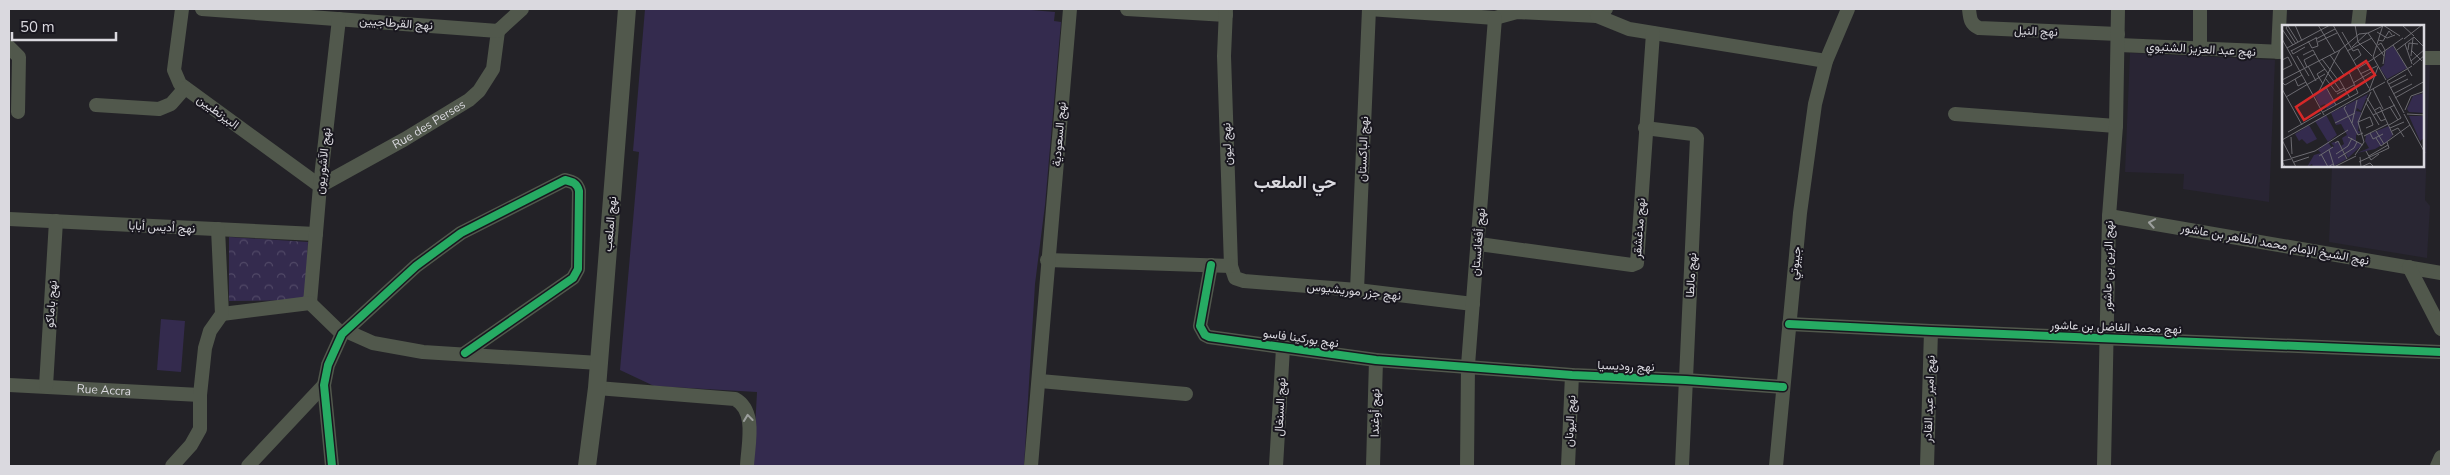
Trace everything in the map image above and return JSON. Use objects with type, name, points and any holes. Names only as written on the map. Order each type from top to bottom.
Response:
[{"type":"street","name":"البيزنطيين","points":[[182,9],[174,70],[175,78],[320,186]]},
{"type":"street","name":"نهج القرطاجيين","points":[[202,9],[498,31]]},
{"type":"street","points":[[498,31],[522,9]]},
{"type":"street","name":"نهج الملعب","points":[[587,466],[597,388],[627,9]]},
{"type":"street","name":"نهج السعودية","points":[[1031,466],[1040,381],[1047,260],[1070,9]]},
{"type":"street","points":[[1127,9],[1226,12]]},
{"type":"street","points":[[1369,9],[1455,11],[1495,18],[1517,12],[1602,12],[1629,29],[1826,61]]},
{"type":"street","name":"نهج الباكستان","points":[[1357,290],[1369,9]]},
{"type":"street","name":"جيبوتي","points":[[1776,466],[1800,213],[1813,122],[1826,61],[1848,9]]},
{"type":"street","name":"نهج النيل","points":[[1969,9],[1970,20],[1973,25],[1979,28],[2118,39]]},
{"type":"street","name":"نهج الزين بن عاشور","points":[[2104,466],[2109,216],[2116,126],[2118,9]]},
{"type":"street","points":[[2200,9],[2200,49]]},
{"type":"street","points":[[2280,9],[2281,52]]},
{"type":"street","points":[[2358,25],[2360,9]]},
{"type":"street","name":"نهج ليون","points":[[1226,12],[1224,56],[1233,272]]},
{"type":"street","name":"نهج أفغانستان","points":[[1467,466],[1468,365],[1495,18]]},
{"type":"street","name":"نهج الآشوريون","points":[[310,304],[320,186],[340,19]]},
{"type":"street","name":"Rue des Perses","points":[[320,186],[405,139],[469,100],[479,91],[493,70],[498,31]]},
{"type":"street","name":"نهج مدغشقر","points":[[1478,244],[1635,265],[1638,261],[1645,128],[1653,33]]},
{"type":"street","name":"نهج عبد العزيز الشتيوي","points":[[2118,39],[2200,49],[2281,52]]},
{"type":"street","points":[[9,47],[19,56],[18,112]]},
{"type":"street","points":[[2425,58],[2441,58]]},
{"type":"street","points":[[96,105],[159,109],[171,104],[186,88]]},
{"type":"street","points":[[1955,114],[2116,126]]},
{"type":"street","name":"نهج مالطا","points":[[1645,128],[1693,134],[1698,138],[1682,466]]},
{"type":"street","points":[[332,466],[324,385],[328,365],[344,332],[416,266],[461,233],[565,180],[577,185],[579,191],[578,269],[573,278],[465,353]]},
{"type":"street","name":"نهج الشيخ الإمام محمد الطاهر بن عاشور","points":[[2109,216],[2441,273]]},
{"type":"street","name":"نهج أديس أبابا","points":[[9,219],[316,234]]},
{"type":"street","name":"نهج باماكو","points":[[46,386],[56,222]]},
{"type":"street","points":[[172,466],[191,445],[200,429],[200,395],[205,348],[210,331],[222,314],[218,229]]},
{"type":"street","name":"نهج جزر موريشيوس","points":[[1047,260],[1211,265],[1233,272],[1244,281],[1357,290],[1473,304]]},
{"type":"street","name":"نهج بوركينا فاسو","points":[[1211,265],[1200,326],[1201,331],[1209,337],[1376,360],[1468,365]]},
{"type":"street","points":[[2409,267],[2441,329]]},
{"type":"street","points":[[222,314],[310,304],[344,332],[381,344],[423,352],[465,353],[599,363]]},
{"type":"street","name":"نهج محمد الفاضل بن عاشور","points":[[1789,324],[2441,352]]},
{"type":"street","name":"نهج امير عبد القادر","points":[[1927,466],[1931,331]]},
{"type":"street","name":"نهج السنغال","points":[[1276,466],[1283,348]]},
{"type":"street","name":"نهج أوغندا","points":[[1373,466],[1376,360]]},
{"type":"street","name":"نهج روديسيا","points":[[1468,365],[1572,375],[1783,387]]},
{"type":"street","name":"نهج اليونان","points":[[1568,466],[1572,375]]},
{"type":"street","points":[[1040,381],[1186,394]]},
{"type":"street","name":"Rue Accra","points":[[9,385],[200,395]]},
{"type":"street","points":[[248,466],[324,385]]},
{"type":"street","points":[[597,388],[735,399],[744,404],[749,414],[747,466]]},
{"type":"street","name":"نهج الملعب","points":[[592,438],[593,466]]},
{"type":"street","points":[[2437,466],[2441,457]]},
{"type":"shaded area","points":[[2130,53],[2275,60],[2269,202],[2183,189],[2184,174],[2125,172]]},
{"type":"shaded area","points":[[2425,63],[2430,63],[2425,200],[2430,206],[2427,258],[2329,242],[2332,168],[2425,168]]},
{"type":"green space","points":[[645,9],[1020,9],[1055,12],[1054,21],[1061,22],[1045,205],[1035,284],[1024,466],[753,466],[757,392],[654,386],[620,370],[639,152],[633,151]]},
{"type":"green space","points":[[229,237],[308,242],[305,300],[229,301]]},
{"type":"green space","points":[[161,319],[185,321],[181,372],[157,370]]},
{"type":"cycle path","points":[[332,466],[324,385],[328,365],[342,334],[416,266],[461,233],[565,180],[574,183],[579,191],[578,269],[573,278],[465,353]]},
{"type":"cycle path","points":[[1211,265],[1200,326],[1205,335],[1209,337],[1376,360],[1572,375],[1783,387]]},
{"type":"cycle path","points":[[1789,324],[2441,352]]},
{"type":"district","name":"حي الملعب","points":[[1295,182]]}]
